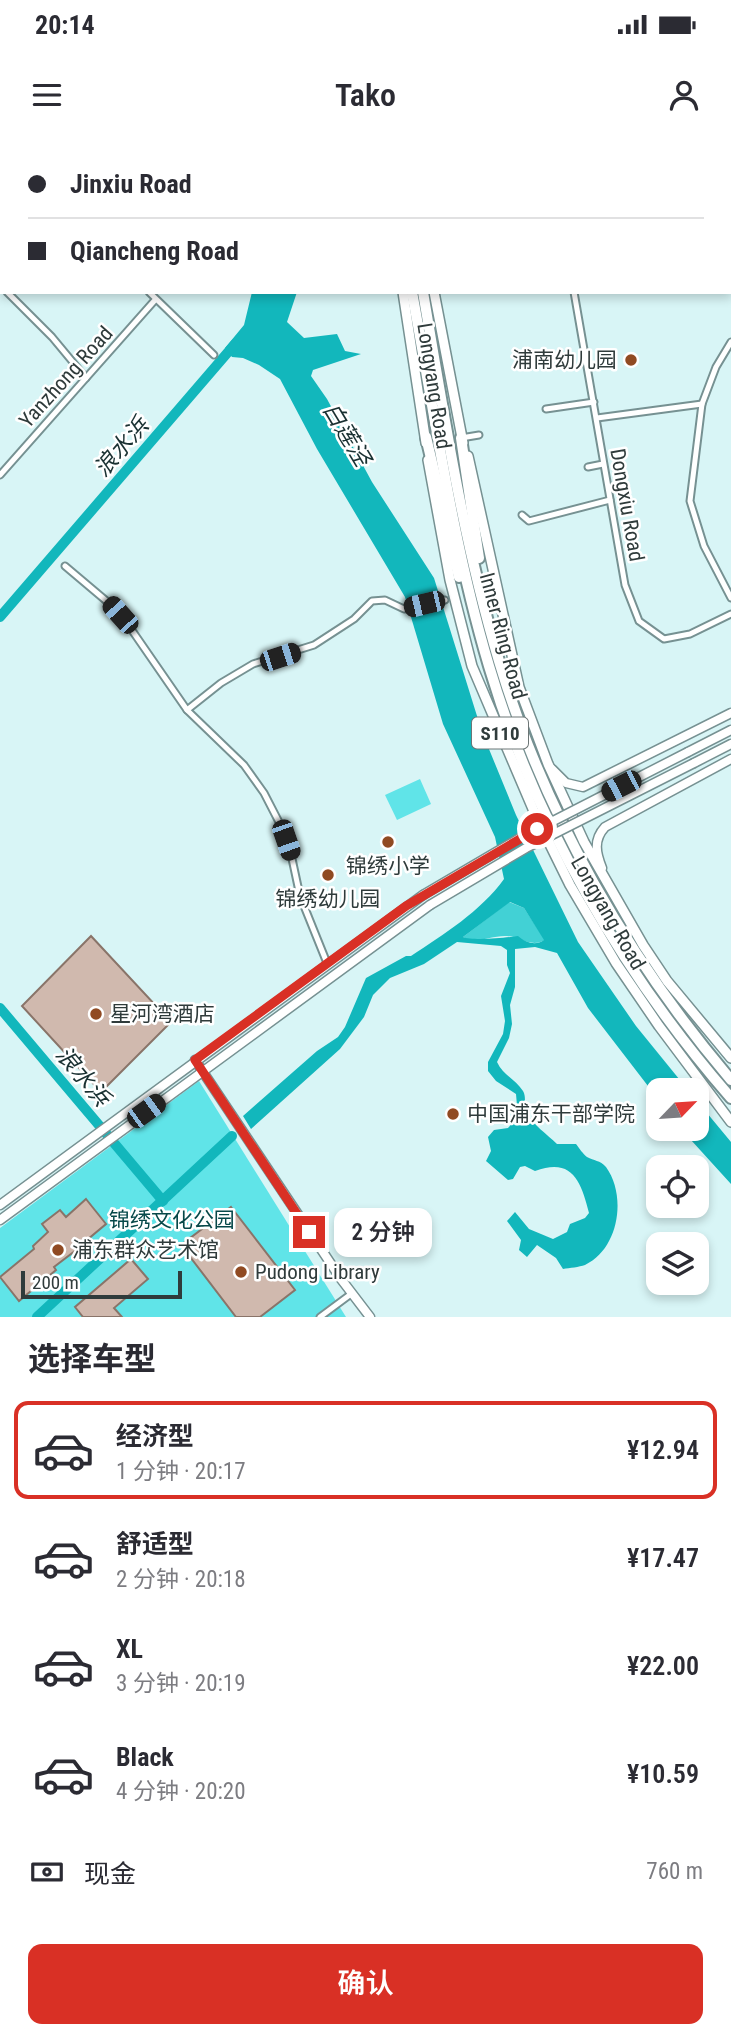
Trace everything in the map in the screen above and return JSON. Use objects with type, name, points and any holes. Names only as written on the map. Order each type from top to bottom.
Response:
[{"type":"highway","name":"Inner Ring Road","points":[[412,294],[444,438]]},
{"type":"highway","name":"Inner Ring Road","points":[[422,294],[466,576],[528,773],[579,881],[648,994],[730,1097]]},
{"type":"highway","points":[[426,437],[461,584],[493,662]]},
{"type":"highway","points":[[461,438],[493,662]]},
{"type":"highway","name":"Inner Ring Road","points":[[493,662],[575,846],[620,927],[678,1013],[731,1080]]},
{"type":"highway","points":[[678,1013],[731,1072]]},
{"type":"main road","name":"Longyang Road","points":[[403,294],[426,437],[429,479],[471,666],[536,816],[570,885],[616,963],[731,1122]]},
{"type":"main road","name":"Longyang Road","points":[[435,294],[461,438],[472,472],[519,687],[548,764],[584,842],[621,909],[667,981],[731,1058]]},
{"type":"main road","points":[[548,764],[566,783],[583,787],[731,713]]},
{"type":"main road","points":[[0,1205],[423,895],[520,838],[731,730]]},
{"type":"main road","points":[[0,1220],[430,905],[526,848],[731,744]]},
{"type":"main road","points":[[621,909],[597,854],[597,841],[602,830],[731,759]]},
{"type":"main road","points":[[195,1060],[351,1294],[370,1317]]},
{"type":"street","points":[[9,294],[52,337],[86,378]]},
{"type":"street","points":[[150,294],[214,355]]},
{"type":"street","name":"Dongxiu Road","points":[[574,294],[625,585],[639,621],[664,639],[690,635],[731,614]]},
{"type":"street","name":"Yanzhong Road","points":[[0,475],[155,300]]},
{"type":"street","points":[[731,342],[716,367],[702,404],[690,501],[704,547],[731,598]]},
{"type":"street","points":[[546,409],[594,402]]},
{"type":"street","points":[[597,418],[702,404]]},
{"type":"street","points":[[461,438],[479,436]]},
{"type":"street","points":[[588,467],[603,464]]},
{"type":"street","points":[[522,515],[529,521],[610,500]]},
{"type":"street","points":[[65,566],[110,604],[130,626],[187,710],[243,765],[264,793],[281,826],[291,854],[300,896],[327,963]]},
{"type":"street","points":[[187,710],[220,682],[253,664],[314,645],[347,625],[372,601],[385,600],[404,609],[444,600]]},
{"type":"street","points":[[320,1317],[351,1294]]},
{"type":"green space","points":[[420,779],[431,804],[397,820],[385,795]]},
{"type":"green space","name":"锦绣文化公园","points":[[199,1081],[346,1317],[0,1317],[0,1228]]},
{"type":"shaded area","points":[[252,294],[296,294],[287,322],[304,338],[337,334],[345,351],[361,354],[313,370],[311,376],[327,399],[372,482],[434,578],[482,732],[516,815],[578,942],[636,1026],[678,1078],[646,1078],[646,1083],[588,1008],[557,953],[535,947],[515,949],[515,987],[510,1005],[512,1024],[509,1038],[497,1062],[523,1091],[525,1109],[532,1121],[557,1144],[576,1144],[587,1157],[604,1165],[613,1179],[616,1192],[618,1207],[612,1235],[597,1257],[585,1265],[563,1269],[556,1258],[537,1245],[527,1257],[519,1250],[521,1240],[507,1221],[515,1212],[529,1229],[553,1239],[567,1232],[570,1224],[585,1218],[589,1213],[583,1191],[573,1175],[558,1167],[535,1171],[525,1166],[520,1167],[513,1179],[508,1180],[486,1161],[491,1151],[488,1137],[494,1130],[508,1128],[518,1117],[516,1094],[496,1081],[488,1071],[488,1062],[503,1034],[505,1021],[501,996],[510,973],[507,950],[501,946],[457,942],[424,964],[390,978],[373,995],[364,1017],[340,1049],[251,1129],[243,1116],[317,1051],[338,1037],[366,978],[406,956],[411,956],[448,931],[484,902],[504,879],[495,837],[443,724],[405,597],[317,449],[280,379],[259,365],[243,358],[232,357],[225,348],[244,325]],"holes":[[[510,902],[524,908],[544,940],[531,943],[518,936],[481,939],[463,937]]]},
{"type":"shaded area","points":[[509,902],[524,908],[545,940],[531,943],[507,936],[479,940],[463,937]]},
{"type":"shaded area","points":[[709,1115],[731,1142],[731,1184],[709,1160],[709,1155],[705,1155],[692,1141],[709,1141]]},
{"type":"building","name":"星河湾酒店","points":[[91,936],[171,1022],[101,1092],[22,1006]]},
{"type":"building","name":"浦东群众艺术馆","points":[[86,1199],[106,1224],[87,1240],[90,1244],[77,1254],[75,1251],[54,1267],[56,1270],[19,1301],[0,1277],[34,1249],[33,1246],[48,1232],[42,1224],[60,1210],[66,1217]]},
{"type":"building","name":"Pudong Library","points":[[231,1207],[295,1290],[260,1317],[236,1317],[181,1245]]},
{"type":"building","points":[[131,1259],[148,1279],[114,1308],[122,1317],[83,1317],[75,1307]]},
{"type":"waterway","name":"浪水浜","points":[[0,617],[235,344]]},
{"type":"waterway","name":"浪水浜","points":[[0,1008],[163,1201]]},
{"type":"waterway","points":[[37,1317],[232,1136]]},
{"type":"place","name":"浦南幼儿园","points":[[631,360]]},
{"type":"place","name":"锦绣小学","points":[[388,842]]},
{"type":"place","name":"锦绣幼儿园","points":[[328,875]]},
{"type":"place","name":"星河湾酒店","points":[[96,1014]]},
{"type":"place","name":"中国浦东干部学院","points":[[453,1114]]},
{"type":"place","name":"浦东群众艺术馆","points":[[58,1250]]},
{"type":"place","name":"Pudong Library","points":[[241,1272]]},
{"type":"route","points":[[309,1232],[195,1060],[406,906],[537,829]]},
{"type":"water label","name":"白莲泾","points":[[347,434]]}]
